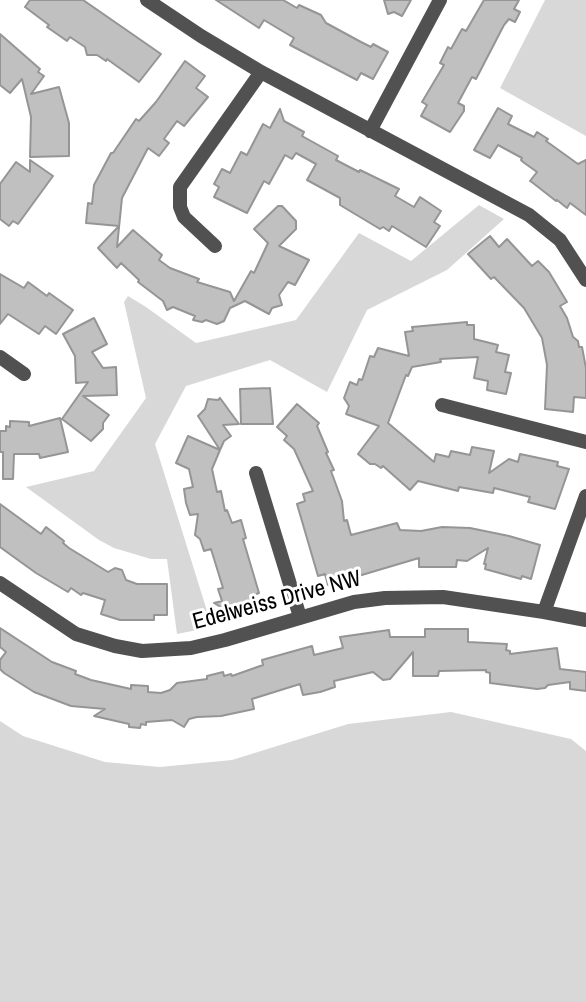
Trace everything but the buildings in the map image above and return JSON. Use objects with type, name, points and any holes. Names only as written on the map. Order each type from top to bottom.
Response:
[{"type":"street","points":[[147,0],[261,72],[529,215],[560,240],[586,280]]},
{"type":"street","points":[[370,131],[440,0]]},
{"type":"street","points":[[215,246],[184,217],[180,207],[180,187],[261,72]]},
{"type":"street","points":[[0,357],[24,374]]},
{"type":"street","points":[[442,405],[586,442]]},
{"type":"street","points":[[256,473],[300,617]]},
{"type":"street","points":[[544,612],[586,496]]},
{"type":"street","name":"Edelweiss Drive NW","points":[[0,583],[76,634],[142,651],[202,645],[354,602],[414,597],[476,600],[586,620]]},
{"type":"shaded area","points":[[545,0],[586,0],[586,136],[500,88]]},
{"type":"shaded area","points":[[479,205],[504,219],[447,270],[367,310],[327,392],[270,360],[186,386],[155,444],[212,627],[177,634],[167,559],[151,559],[114,548],[26,487],[94,471],[146,398],[124,302],[128,296],[196,343],[296,320],[359,233],[411,261]]},
{"type":"shaded area","points":[[451,712],[571,739],[586,751],[586,1002],[0,1002],[0,721],[23,736],[105,762],[160,767],[232,760],[348,724]]}]
